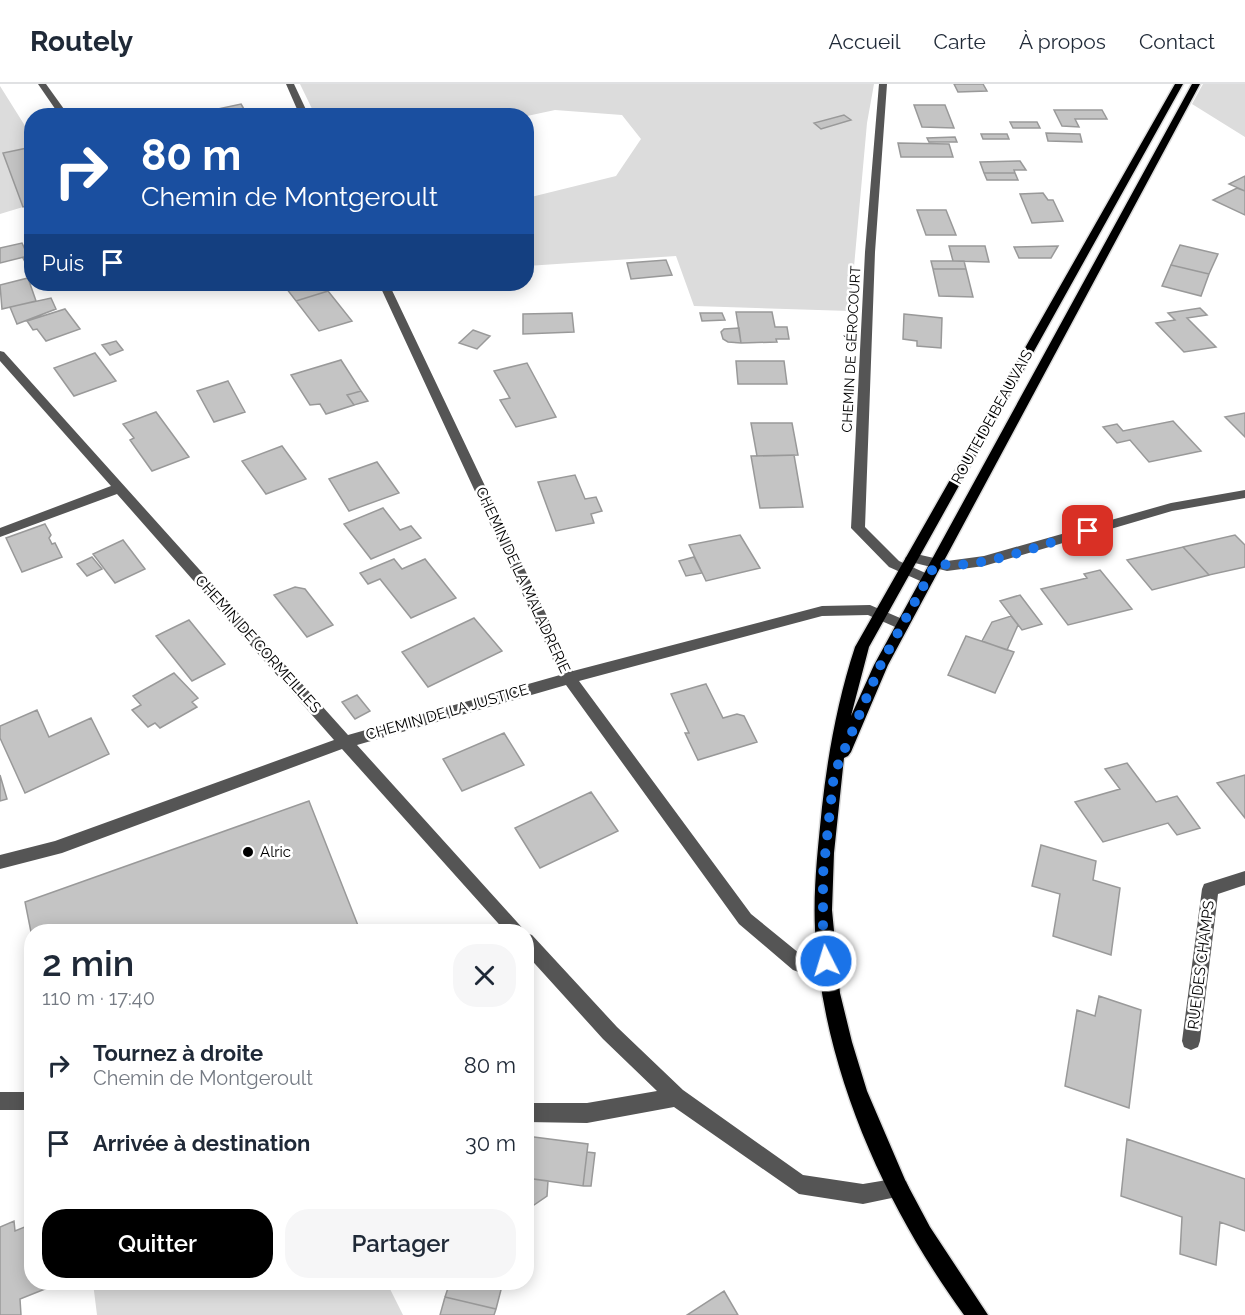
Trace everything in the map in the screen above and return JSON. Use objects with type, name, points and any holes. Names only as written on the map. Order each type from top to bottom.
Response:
[{"type":"main road","name":"ROUTE DE BEAUVAIS","points":[[977,1315],[922,1236],[899,1188],[880,1146],[837,1021],[828,975],[823,926],[823,874],[843,713],[851,676],[862,647],[879,615],[1179,84]]},
{"type":"main road","name":"ROUTE DE BEAUVAIS","points":[[834,774],[881,664],[1196,84]]},
{"type":"street","points":[[42,84],[59,108]]},
{"type":"street","points":[[290,84],[301,108]]},
{"type":"street","name":"CHEMIN DE GÉROCOURT","points":[[882,84],[870,252],[858,528],[894,564],[908,564],[927,579]]},
{"type":"street","name":"CHEMIN DE LA MALADRERIE","points":[[387,291],[569,678],[745,919],[799,964],[828,975]]},
{"type":"street","name":"CHEMIN DE CORMEILLES","points":[[0,354],[345,742],[511,924]]},
{"type":"street","points":[[0,533],[119,488]]},
{"type":"street","points":[[908,564],[936,563],[959,566],[984,561],[1171,507],[1245,494]]},
{"type":"street","name":"CHEMIN DE LA JUSTICE","points":[[0,862],[56,848],[345,742],[569,678],[822,611],[870,610],[902,625]]},
{"type":"street","name":"RUE DES CHAMPS","points":[[1191,1041],[1210,889],[1245,878]]},
{"type":"street","points":[[534,950],[610,1033],[676,1097],[799,1184],[863,1194],[899,1188]]},
{"type":"street","points":[[534,1112],[587,1113],[676,1097]]},
{"type":"street","points":[[0,1101],[24,1101]]},
{"type":"shaded area","points":[[300,84],[874,84],[867,123],[850,311],[694,306],[676,256],[534,266],[534,196],[616,176],[641,139],[622,115],[555,110],[534,114],[534,108],[312,108]]},
{"type":"shaded area","points":[[1203,84],[1245,84],[1245,137],[1192,104]]},
{"type":"shaded area","points":[[0,86],[24,124],[24,148],[3,153],[23,207],[0,214]]},
{"type":"shaded area","points":[[94,1290],[390,1290],[403,1315],[97,1315]]},
{"type":"building","points":[[954,84],[983,84],[987,91],[958,92]]},
{"type":"building","points":[[241,104],[243,108],[222,108]]},
{"type":"building","points":[[914,105],[945,105],[954,128],[922,127]]},
{"type":"building","points":[[1054,110],[1102,110],[1107,119],[1075,119],[1079,127],[1062,126]]},
{"type":"building","points":[[844,115],[851,120],[821,129],[814,123]]},
{"type":"building","points":[[1010,122],[1037,122],[1040,128],[1013,128]]},
{"type":"building","points":[[1046,133],[1080,134],[1082,142],[1048,141]]},
{"type":"building","points":[[981,134],[1007,134],[1009,139],[983,139]]},
{"type":"building","points":[[955,137],[957,142],[929,142],[927,138]]},
{"type":"building","points":[[898,143],[949,144],[953,157],[901,157]]},
{"type":"building","points":[[24,149],[24,207],[23,207],[3,153]]},
{"type":"building","points":[[1020,161],[1026,170],[1014,170],[1015,173],[984,173],[980,162]]},
{"type":"building","points":[[984,173],[1015,173],[1018,180],[987,180]]},
{"type":"building","points":[[1245,176],[1245,191],[1229,184]]},
{"type":"building","points":[[1237,188],[1245,191],[1245,215],[1213,200]]},
{"type":"building","points":[[1043,193],[1048,200],[1053,200],[1063,221],[1032,223],[1020,194]]},
{"type":"building","points":[[917,210],[946,210],[956,235],[926,235]]},
{"type":"building","points":[[22,243],[24,257],[0,263],[0,248]]},
{"type":"building","points":[[1180,245],[1218,254],[1209,274],[1171,265]]},
{"type":"building","points":[[949,246],[985,246],[989,262],[953,261]]},
{"type":"building","points":[[1058,246],[1051,258],[1019,258],[1014,247]]},
{"type":"building","points":[[666,260],[672,275],[631,279],[627,263]]},
{"type":"building","points":[[931,261],[964,261],[966,269],[933,269]]},
{"type":"building","points":[[1171,265],[1209,274],[1201,296],[1162,286]]},
{"type":"building","points":[[933,269],[966,269],[973,297],[939,296]]},
{"type":"building","points":[[24,279],[24,291],[33,291],[36,301],[2,309],[0,285]]},
{"type":"building","points":[[288,291],[328,291],[296,301]]},
{"type":"building","points":[[328,291],[352,321],[319,331],[296,301]]},
{"type":"building","points":[[51,298],[56,309],[17,324],[10,307]]},
{"type":"building","points":[[1200,308],[1207,315],[1187,318],[1216,347],[1184,352],[1156,323],[1175,320],[1168,313]]},
{"type":"building","points":[[65,309],[80,329],[46,341],[37,329],[33,330],[27,321]]},
{"type":"building","points":[[736,312],[772,312],[775,327],[787,327],[789,339],[776,339],[777,342],[741,343]]},
{"type":"building","points":[[572,313],[574,332],[523,334],[523,314]]},
{"type":"building","points":[[700,313],[722,313],[725,320],[702,321]]},
{"type":"building","points":[[904,314],[942,318],[941,348],[917,346],[917,341],[903,339]]},
{"type":"building","points":[[739,328],[741,343],[728,342],[723,339],[721,332],[724,329]]},
{"type":"building","points":[[473,330],[490,336],[477,349],[459,343]]},
{"type":"building","points":[[116,341],[123,350],[110,355],[102,345]]},
{"type":"building","points":[[95,353],[116,381],[74,396],[54,368]]},
{"type":"building","points":[[341,360],[361,391],[347,395],[354,405],[326,414],[320,404],[310,405],[291,375]]},
{"type":"building","points":[[736,361],[784,361],[787,384],[738,384]]},
{"type":"building","points":[[527,363],[556,417],[516,427],[500,400],[510,398],[494,371]]},
{"type":"building","points":[[228,381],[245,412],[214,422],[197,391]]},
{"type":"building","points":[[361,391],[368,401],[354,405],[347,395]]},
{"type":"building","points":[[156,412],[189,457],[152,471],[130,440],[134,438],[123,424]]},
{"type":"building","points":[[1245,413],[1245,437],[1225,417]]},
{"type":"building","points":[[1173,421],[1201,451],[1149,462],[1130,440],[1117,443],[1103,427],[1117,424],[1123,431]]},
{"type":"building","points":[[751,423],[792,423],[798,455],[757,456]]},
{"type":"building","points":[[282,446],[306,479],[266,494],[242,461]]},
{"type":"building","points":[[794,455],[803,507],[760,508],[751,456]]},
{"type":"building","points":[[377,462],[399,493],[349,511],[329,479]]},
{"type":"building","points":[[575,475],[585,499],[596,497],[602,511],[591,514],[594,523],[556,531],[538,482]]},
{"type":"building","points":[[383,508],[400,530],[411,526],[421,538],[371,559],[344,524]]},
{"type":"building","points":[[45,524],[51,535],[49,538],[52,544],[55,543],[62,557],[22,572],[6,538]]},
{"type":"building","points":[[740,535],[760,568],[706,581],[689,545]]},
{"type":"building","points":[[1235,535],[1245,545],[1245,567],[1209,575],[1183,547]]},
{"type":"building","points":[[123,540],[145,569],[115,583],[93,554]]},
{"type":"building","points":[[1183,547],[1209,575],[1152,590],[1127,560]]},
{"type":"building","points":[[92,557],[102,569],[87,576],[77,564]]},
{"type":"building","points":[[694,557],[702,573],[686,576],[679,561]]},
{"type":"building","points":[[394,559],[402,569],[425,559],[456,598],[411,618],[380,579],[368,584],[360,573]]},
{"type":"building","points":[[1100,570],[1132,609],[1068,625],[1041,589],[1087,578],[1084,574]]},
{"type":"building","points":[[295,587],[305,589],[333,625],[307,637],[274,595]]},
{"type":"building","points":[[1020,595],[1042,624],[1022,630],[1000,601]]},
{"type":"building","points":[[1011,616],[1018,625],[1007,650],[982,641],[992,622]]},
{"type":"building","points":[[474,618],[502,651],[428,687],[402,652]]},
{"type":"building","points":[[189,620],[225,664],[192,681],[156,636]]},
{"type":"building","points":[[966,636],[1014,652],[995,693],[948,675]]},
{"type":"building","points":[[174,673],[198,698],[192,702],[197,707],[160,728],[155,723],[148,727],[132,710],[141,705],[133,696]]},
{"type":"building","points":[[706,684],[723,718],[737,714],[744,716],[757,742],[698,760],[685,733],[689,733],[671,694]]},
{"type":"building","points":[[357,695],[370,711],[355,719],[342,702]]},
{"type":"building","points":[[37,710],[49,737],[91,718],[109,754],[25,793],[0,738],[0,726]]},
{"type":"building","points":[[504,733],[524,765],[462,791],[443,759]]},
{"type":"building","points":[[1127,763],[1156,802],[1177,796],[1200,828],[1177,835],[1168,823],[1103,842],[1075,802],[1120,789],[1105,769]]},
{"type":"building","points":[[0,775],[7,799],[0,801]]},
{"type":"building","points":[[1245,775],[1245,818],[1217,783]]},
{"type":"building","points":[[591,792],[618,831],[540,868],[515,828]]},
{"type":"building","name":"Alric","points":[[309,801],[357,924],[29,924],[25,902]]},
{"type":"building","points":[[1041,845],[1096,861],[1093,880],[1120,888],[1111,955],[1053,936],[1060,894],[1032,886]]},
{"type":"building","points":[[1099,996],[1141,1010],[1129,1108],[1065,1086],[1077,1010],[1095,1016]]},
{"type":"building","points":[[534,1137],[588,1144],[583,1186],[534,1179]]},
{"type":"building","points":[[1127,1139],[1245,1179],[1245,1231],[1220,1222],[1216,1265],[1180,1254],[1182,1217],[1121,1196]]},
{"type":"building","points":[[587,1152],[595,1153],[591,1186],[583,1186]]},
{"type":"building","points":[[534,1179],[548,1181],[547,1196],[534,1205]]},
{"type":"building","points":[[14,1221],[15,1231],[24,1227],[24,1290],[42,1290],[20,1299],[21,1315],[0,1315],[0,1227]]},
{"type":"building","points":[[447,1290],[501,1290],[496,1309],[445,1297]]},
{"type":"building","points":[[724,1291],[738,1315],[687,1315]]},
{"type":"building","points":[[445,1297],[496,1309],[494,1315],[440,1315]]},
{"type":"place","name":"Alric","points":[[248,852]]},
{"type":"route","points":[[826,961],[823,874],[834,774],[881,664],[936,563],[959,566],[984,561],[1088,531]]}]
